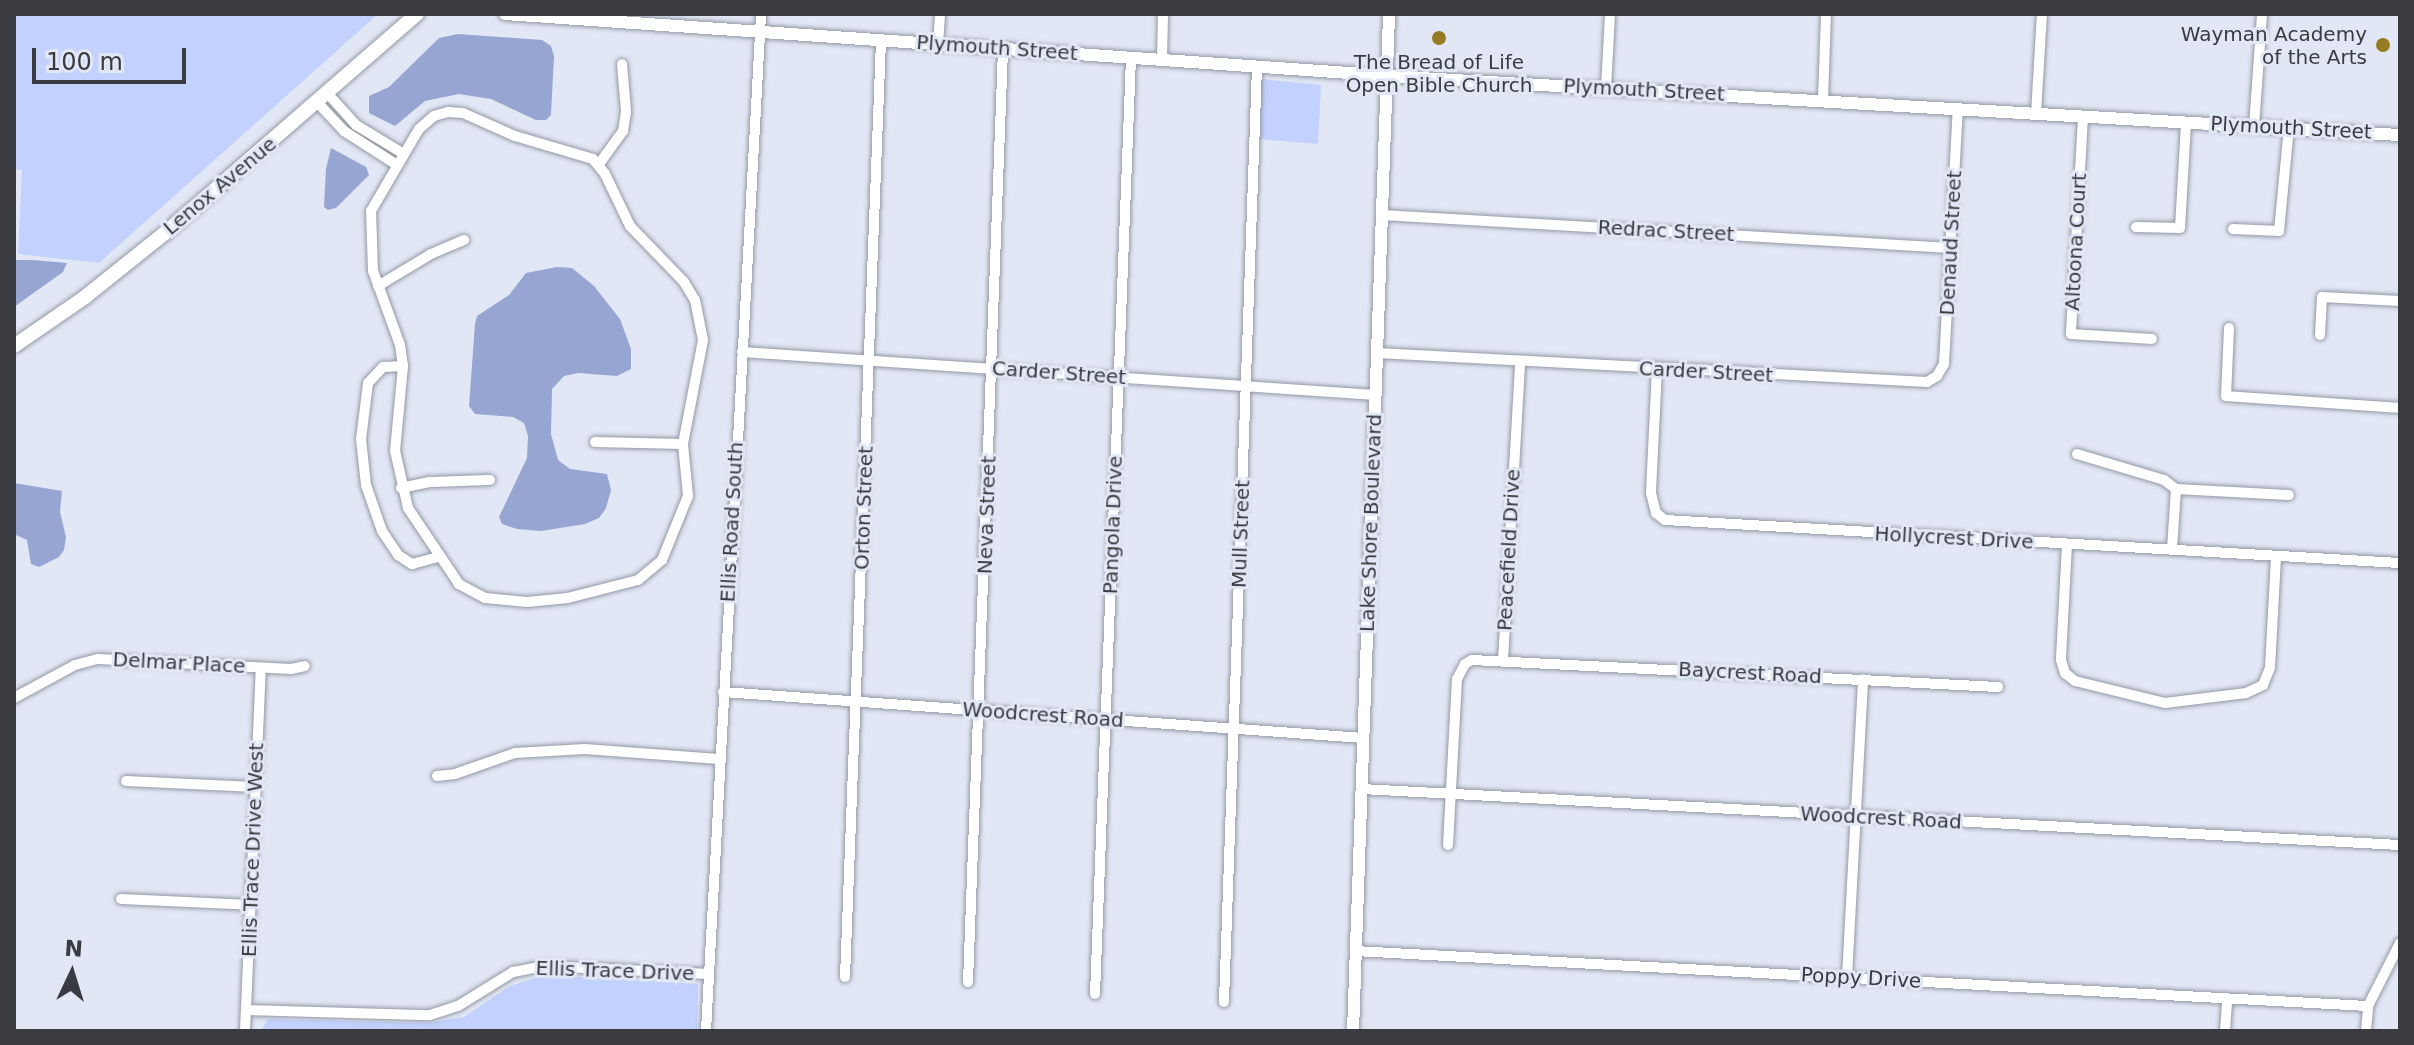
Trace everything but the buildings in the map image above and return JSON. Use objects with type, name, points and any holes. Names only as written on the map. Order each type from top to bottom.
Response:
[{"type":"main road","name":"Lenox Avenue","points":[[14,346],[85,297],[154,243],[323,98],[412,15]]},
{"type":"street","name":"Plymouth Street","points":[[505,14],[1387,76],[2400,135]]},
{"type":"street","name":"Ellis Road South","points":[[706,1031],[761,14]]},
{"type":"street","points":[[938,44],[940,14]]},
{"type":"street","points":[[1162,59],[1163,14]]},
{"type":"street","name":"Lake Shore Boulevard","points":[[1353,1031],[1389,14]]},
{"type":"street","points":[[1606,88],[1610,14]]},
{"type":"street","points":[[1823,100],[1826,14]]},
{"type":"street","points":[[2036,114],[2042,14]]},
{"type":"street","points":[[2254,126],[2262,14]]},
{"type":"street","name":"Orton Street","points":[[845,977],[881,40]]},
{"type":"street","name":"Neva Street","points":[[968,982],[1003,48]]},
{"type":"street","name":"Pangola Drive","points":[[1095,994],[1131,57]]},
{"type":"street","points":[[599,164],[623,131],[626,111],[622,64]]},
{"type":"street","name":"Mull Street","points":[[1224,1002],[1257,66]]},
{"type":"street","points":[[323,98],[356,125],[404,154]]},
{"type":"street","points":[[323,98],[344,131],[397,165]]},
{"type":"street","name":"Denaud Street","points":[[1937,376],[1944,364],[1958,109]]},
{"type":"street","points":[[448,112],[463,113],[515,136],[572,151],[599,164],[630,226],[684,282],[701,320],[701,360],[683,444],[688,496],[662,560],[638,580],[568,598],[504,601],[472,594],[459,584],[438,557],[408,508],[401,488],[395,426],[403,366],[400,345],[378,286],[371,257],[371,211],[404,154],[424,123],[448,112]]},
{"type":"street","name":"Altoona Court","points":[[2083,117],[2071,334],[2152,339]]},
{"type":"street","points":[[2136,227],[2180,228],[2186,123]]},
{"type":"street","points":[[2233,229],[2272,232],[2279,231],[2283,225],[2289,128]]},
{"type":"street","name":"Redrac Street","points":[[1382,215],[1951,248]]},
{"type":"street","points":[[378,286],[431,254],[464,240]]},
{"type":"street","points":[[2320,335],[2322,297],[2400,301]]},
{"type":"street","points":[[2229,328],[2226,396],[2400,408]]},
{"type":"street","name":"Carder Street","points":[[742,352],[1376,395]]},
{"type":"street","name":"Carder Street","points":[[1377,353],[1917,384],[1937,376]]},
{"type":"street","name":"Peacefield Drive","points":[[1448,845],[1459,671],[1472,660],[1503,660],[1520,361]]},
{"type":"street","points":[[403,366],[383,367],[368,383],[361,439],[366,485],[382,531],[398,555],[412,564],[438,557]]},
{"type":"street","name":"Hollycrest Drive","points":[[1657,369],[1651,493],[1656,513],[1665,520],[2400,563]]},
{"type":"street","points":[[595,442],[683,444]]},
{"type":"street","points":[[2077,454],[2164,480],[2176,489],[2289,495]]},
{"type":"street","points":[[401,488],[430,482],[490,480]]},
{"type":"street","points":[[2172,549],[2176,489]]},
{"type":"street","points":[[2067,544],[2061,660],[2065,673],[2075,681],[2165,703],[2246,693],[2263,685],[2270,668],[2276,556]]},
{"type":"street","name":"Delmar Place","points":[[14,698],[75,665],[98,659],[261,668],[305,666]]},
{"type":"street","name":"Baycrest Road","points":[[1503,660],[1998,687]]},
{"type":"street","name":"Ellis Trace Drive West","points":[[245,1031],[261,668]]},
{"type":"street","points":[[1847,977],[1863,679]]},
{"type":"street","name":"Woodcrest Road","points":[[723,692],[1363,738]]},
{"type":"street","points":[[437,776],[455,774],[515,753],[585,749],[719,759]]},
{"type":"street","points":[[126,781],[255,787]]},
{"type":"street","name":"Woodcrest Road","points":[[1362,789],[2400,845]]},
{"type":"street","points":[[121,899],[251,905]]},
{"type":"street","points":[[2366,1031],[2368,1006],[2400,943]]},
{"type":"street","name":"Poppy Drive","points":[[1355,951],[2368,1006]]},
{"type":"street","name":"Ellis Trace Drive","points":[[246,1010],[430,1015],[458,1006],[513,972],[543,966],[709,974]]},
{"type":"street","points":[[2225,1031],[2227,999]]},
{"type":"shaded area","points":[[14,14],[378,14],[99,263],[18,254],[22,170],[14,169]]},
{"type":"shaded area","points":[[458,34],[542,40],[551,46],[554,56],[551,115],[546,120],[536,120],[491,99],[459,94],[425,101],[395,126],[369,113],[369,96],[389,87],[439,38]]},
{"type":"shaded area","points":[[1261,79],[1321,85],[1318,144],[1259,139]]},
{"type":"shaded area","points":[[331,148],[366,167],[369,175],[336,208],[328,210],[324,207],[326,169]]},
{"type":"shaded area","points":[[14,260],[67,263],[63,272],[14,307]]},
{"type":"shaded area","points":[[557,267],[572,268],[594,286],[620,319],[631,349],[631,369],[617,376],[578,373],[564,376],[552,389],[551,434],[558,460],[570,469],[607,474],[611,490],[606,508],[599,518],[585,524],[541,531],[517,529],[502,524],[499,517],[527,458],[528,436],[524,423],[513,417],[475,414],[469,406],[475,324],[477,316],[509,295],[526,273]]},
{"type":"shaded area","points":[[14,483],[62,491],[60,512],[66,537],[64,550],[59,557],[39,567],[31,564],[27,540],[14,534]]},
{"type":"shaded area","points":[[545,975],[698,984],[697,1031],[261,1031],[268,1019],[426,1023],[464,1017],[510,986]]},
{"type":"place","name":"The Bread of Life Open Bible Church","points":[[1439,38]]},
{"type":"place","name":"Wayman Academy of the Arts","points":[[2383,45]]}]
